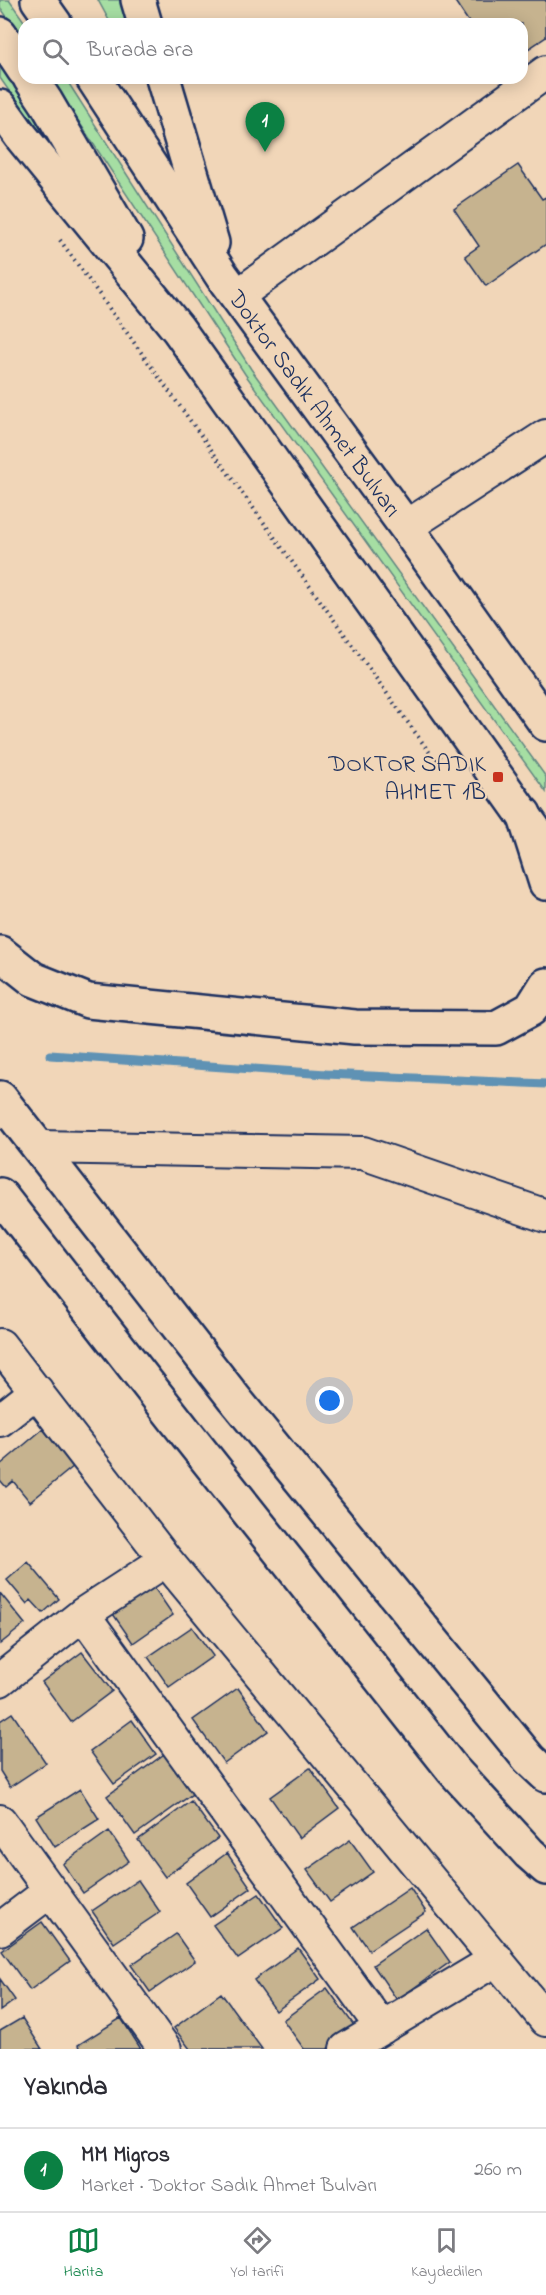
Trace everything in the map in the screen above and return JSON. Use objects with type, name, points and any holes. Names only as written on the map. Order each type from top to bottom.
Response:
[{"type":"main road","points":[[38,0],[51,18]]},
{"type":"main road","points":[[138,0],[143,18]]},
{"type":"main road","points":[[0,34],[18,61]]},
{"type":"main road","points":[[34,84],[178,329]]},
{"type":"main road","name":"Doktor Sadık Ahmet Bulvarı","points":[[97,84],[229,286],[406,527],[546,724]]},
{"type":"main road","points":[[165,84],[229,286]]},
{"type":"main road","points":[[0,107],[20,135],[178,329],[546,847]]},
{"type":"main road","points":[[524,814],[546,883]]},
{"type":"main road","points":[[0,953],[33,979],[88,1001],[355,1027],[496,1028],[531,1009],[546,985]]},
{"type":"main road","points":[[0,1098],[234,1398],[521,1749],[546,1775]]},
{"type":"main road","points":[[0,1195],[453,1770],[529,1853],[546,1868]]},
{"type":"street","points":[[229,286],[546,72]]},
{"type":"street","points":[[406,527],[546,436]]},
{"type":"street","points":[[38,1147],[363,1153],[546,1216]]},
{"type":"street","points":[[0,1345],[166,1560],[546,2020]]},
{"type":"street","points":[[0,1420],[37,1391]]},
{"type":"street","points":[[0,1680],[83,1614],[166,1560]]},
{"type":"street","points":[[83,1614],[382,2028]]},
{"type":"street","points":[[0,1821],[165,2049]]},
{"type":"street","points":[[0,1929],[50,1890]]},
{"type":"street","points":[[346,2049],[497,1959]]},
{"type":"path","points":[[57,236],[435,760],[444,753]]},
{"type":"green space","points":[[0,0],[9,0],[22,18],[18,18],[18,32],[0,7]]},
{"type":"green space","points":[[98,0],[129,0],[134,18],[108,18]]},
{"type":"green space","points":[[0,60],[32,105],[122,252],[0,78]]},
{"type":"green space","points":[[54,84],[69,84],[251,369],[546,777],[546,792],[245,374]]},
{"type":"building","points":[[454,0],[546,0],[546,37],[528,49],[528,18],[466,18]]},
{"type":"building","points":[[518,165],[542,199],[546,197],[546,244],[486,286],[465,256],[479,246],[454,209]]},
{"type":"building","points":[[43,1429],[74,1466],[30,1502],[13,1481],[6,1487],[0,1480],[0,1465]]},
{"type":"building","points":[[28,1562],[59,1599],[43,1613],[31,1600],[27,1604],[7,1580]]},
{"type":"building","points":[[153,1586],[173,1615],[133,1643],[113,1614]]},
{"type":"building","points":[[0,1593],[25,1624],[0,1644]]},
{"type":"building","points":[[192,1627],[213,1656],[169,1687],[148,1657]]},
{"type":"building","points":[[82,1652],[112,1691],[71,1722],[42,1682]]},
{"type":"building","points":[[238,1688],[268,1731],[224,1763],[193,1720]]},
{"type":"building","points":[[12,1713],[46,1763],[10,1787],[0,1771],[0,1721]]},
{"type":"building","points":[[132,1720],[156,1754],[114,1784],[90,1751]]},
{"type":"building","points":[[167,1752],[195,1792],[135,1835],[107,1796]]},
{"type":"building","points":[[310,1768],[339,1808],[299,1838],[270,1797]]},
{"type":"building","points":[[80,1789],[99,1819],[55,1847],[36,1817]]},
{"type":"building","points":[[191,1801],[218,1838],[165,1877],[138,1840]]},
{"type":"building","points":[[109,1831],[129,1861],[83,1893],[63,1864]]},
{"type":"building","points":[[350,1840],[373,1872],[330,1902],[307,1870]]},
{"type":"building","points":[[227,1853],[251,1888],[210,1917],[186,1883]]},
{"type":"building","points":[[138,1880],[160,1912],[114,1943],[92,1911]]},
{"type":"building","points":[[410,1888],[426,1912],[369,1950],[353,1927]]},
{"type":"building","points":[[259,1894],[283,1928],[238,1959],[213,1925]]},
{"type":"building","points":[[42,1922],[70,1961],[30,1990],[2,1951]]},
{"type":"building","points":[[426,1928],[450,1962],[397,2000],[373,1965]]},
{"type":"building","points":[[176,1934],[195,1961],[150,1992],[131,1965]]},
{"type":"building","points":[[298,1948],[320,1979],[276,2011],[254,1980]]},
{"type":"building","points":[[0,1979],[15,2000],[0,2011]]},
{"type":"building","points":[[327,1988],[356,2028],[327,2049],[304,2049],[283,2020]]},
{"type":"building","points":[[221,1993],[262,2049],[190,2049],[174,2028]]},
{"type":"building","points":[[22,2018],[42,2049],[0,2049],[0,2031]]},
{"type":"building","points":[[121,2018],[141,2049],[80,2049],[78,2045]]},
{"type":"waterway","points":[[50,1055],[326,1074],[546,1084]]},
{"type":"place","name":"MM Migros","points":[[265,152]]},
{"type":"place","name":"DOKTOR SADIK AHMET 1B","points":[[498,777]]}]
